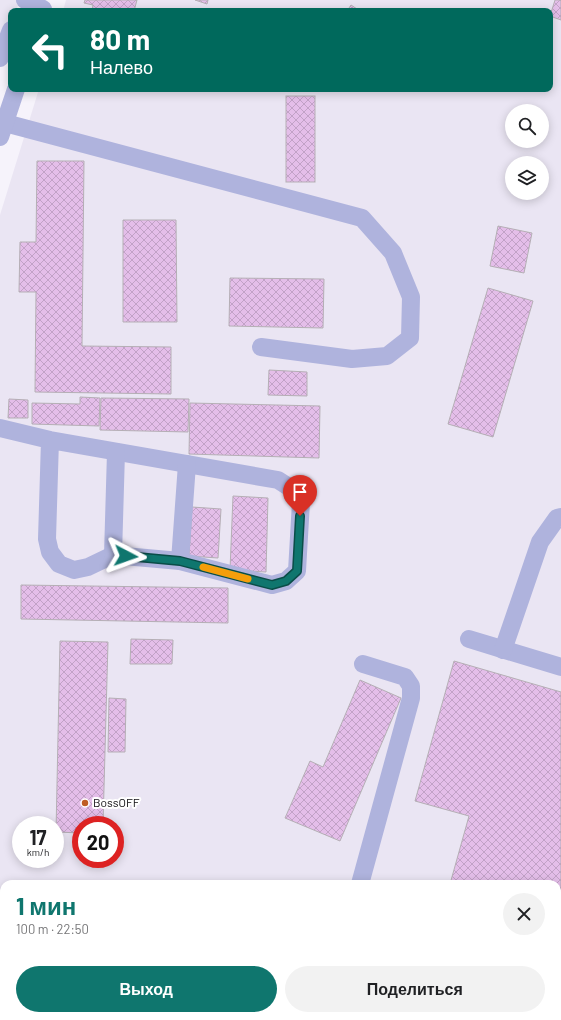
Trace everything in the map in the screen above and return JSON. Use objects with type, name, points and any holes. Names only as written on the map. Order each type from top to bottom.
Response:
[{"type":"street","points":[[24,0],[44,7]]},
{"type":"street","points":[[0,58],[8,38]]},
{"type":"street","points":[[15,92],[2,130],[362,218],[393,253],[410,297],[410,338],[387,356],[352,359],[261,347]]},
{"type":"street","points":[[0,428],[50,440],[278,480],[292,489],[301,502],[297,571],[286,581],[272,585],[180,561],[113,555],[88,567],[74,570],[59,564],[50,552],[47,539],[50,440]]},
{"type":"street","points":[[113,555],[116,452]]},
{"type":"street","points":[[180,561],[187,464]]},
{"type":"street","points":[[503,650],[540,542],[557,518],[561,516]]},
{"type":"street","points":[[469,639],[561,668]]},
{"type":"street","points":[[361,880],[411,698],[411,686],[405,677],[363,664]]},
{"type":"shaded area","points":[[0,0],[20,0],[17,8],[8,8],[8,33],[0,56]]},
{"type":"shaded area","points":[[66,0],[561,0],[561,880],[0,880],[0,215],[38,92],[553,92],[553,8],[64,8]]},
{"type":"building","points":[[85,0],[137,0],[135,8],[92,8],[93,5],[84,3]]},
{"type":"building","points":[[195,0],[208,0],[207,4]]},
{"type":"building","points":[[555,0],[561,0],[561,20],[553,17],[552,8]]},
{"type":"building","points":[[286,96],[315,96],[315,182],[286,182]]},
{"type":"building","points":[[37,161],[84,161],[82,346],[171,347],[171,394],[35,392],[36,292],[19,292],[20,242],[36,242]]},
{"type":"building","points":[[123,220],[176,220],[177,322],[123,322]]},
{"type":"building","points":[[498,226],[532,233],[524,273],[490,266]]},
{"type":"building","points":[[230,278],[324,279],[323,328],[229,326]]},
{"type":"building","points":[[488,288],[533,301],[493,437],[448,424]]},
{"type":"building","points":[[269,370],[307,372],[307,396],[268,395]]},
{"type":"building","points":[[80,397],[100,398],[99,426],[32,424],[32,403],[80,404]]},
{"type":"building","points":[[101,398],[189,399],[188,432],[100,430]]},
{"type":"building","points":[[9,399],[28,400],[28,418],[8,418]]},
{"type":"building","points":[[190,403],[320,406],[319,458],[189,454]]},
{"type":"building","points":[[233,496],[268,498],[266,572],[230,570]]},
{"type":"building","points":[[192,507],[221,509],[218,558],[189,556]]},
{"type":"building","points":[[21,585],[228,588],[228,623],[21,619]]},
{"type":"building","points":[[131,639],[173,640],[172,664],[130,664]]},
{"type":"building","points":[[60,641],[108,642],[103,816],[72,816],[72,833],[64,832],[64,816],[56,816]]},
{"type":"building","points":[[454,661],[561,692],[561,880],[451,880],[469,816],[415,801]]},
{"type":"building","points":[[360,680],[401,698],[340,841],[285,818],[310,761],[323,767]]},
{"type":"building","points":[[109,698],[126,699],[125,752],[108,752]]},
{"type":"slow traffic","points":[[203,567],[248,579]]},
{"type":"place","name":"BossOFF","points":[[85,803]]},
{"type":"route","points":[[126,556],[180,561],[272,585],[286,581],[297,571],[300,516]]}]
